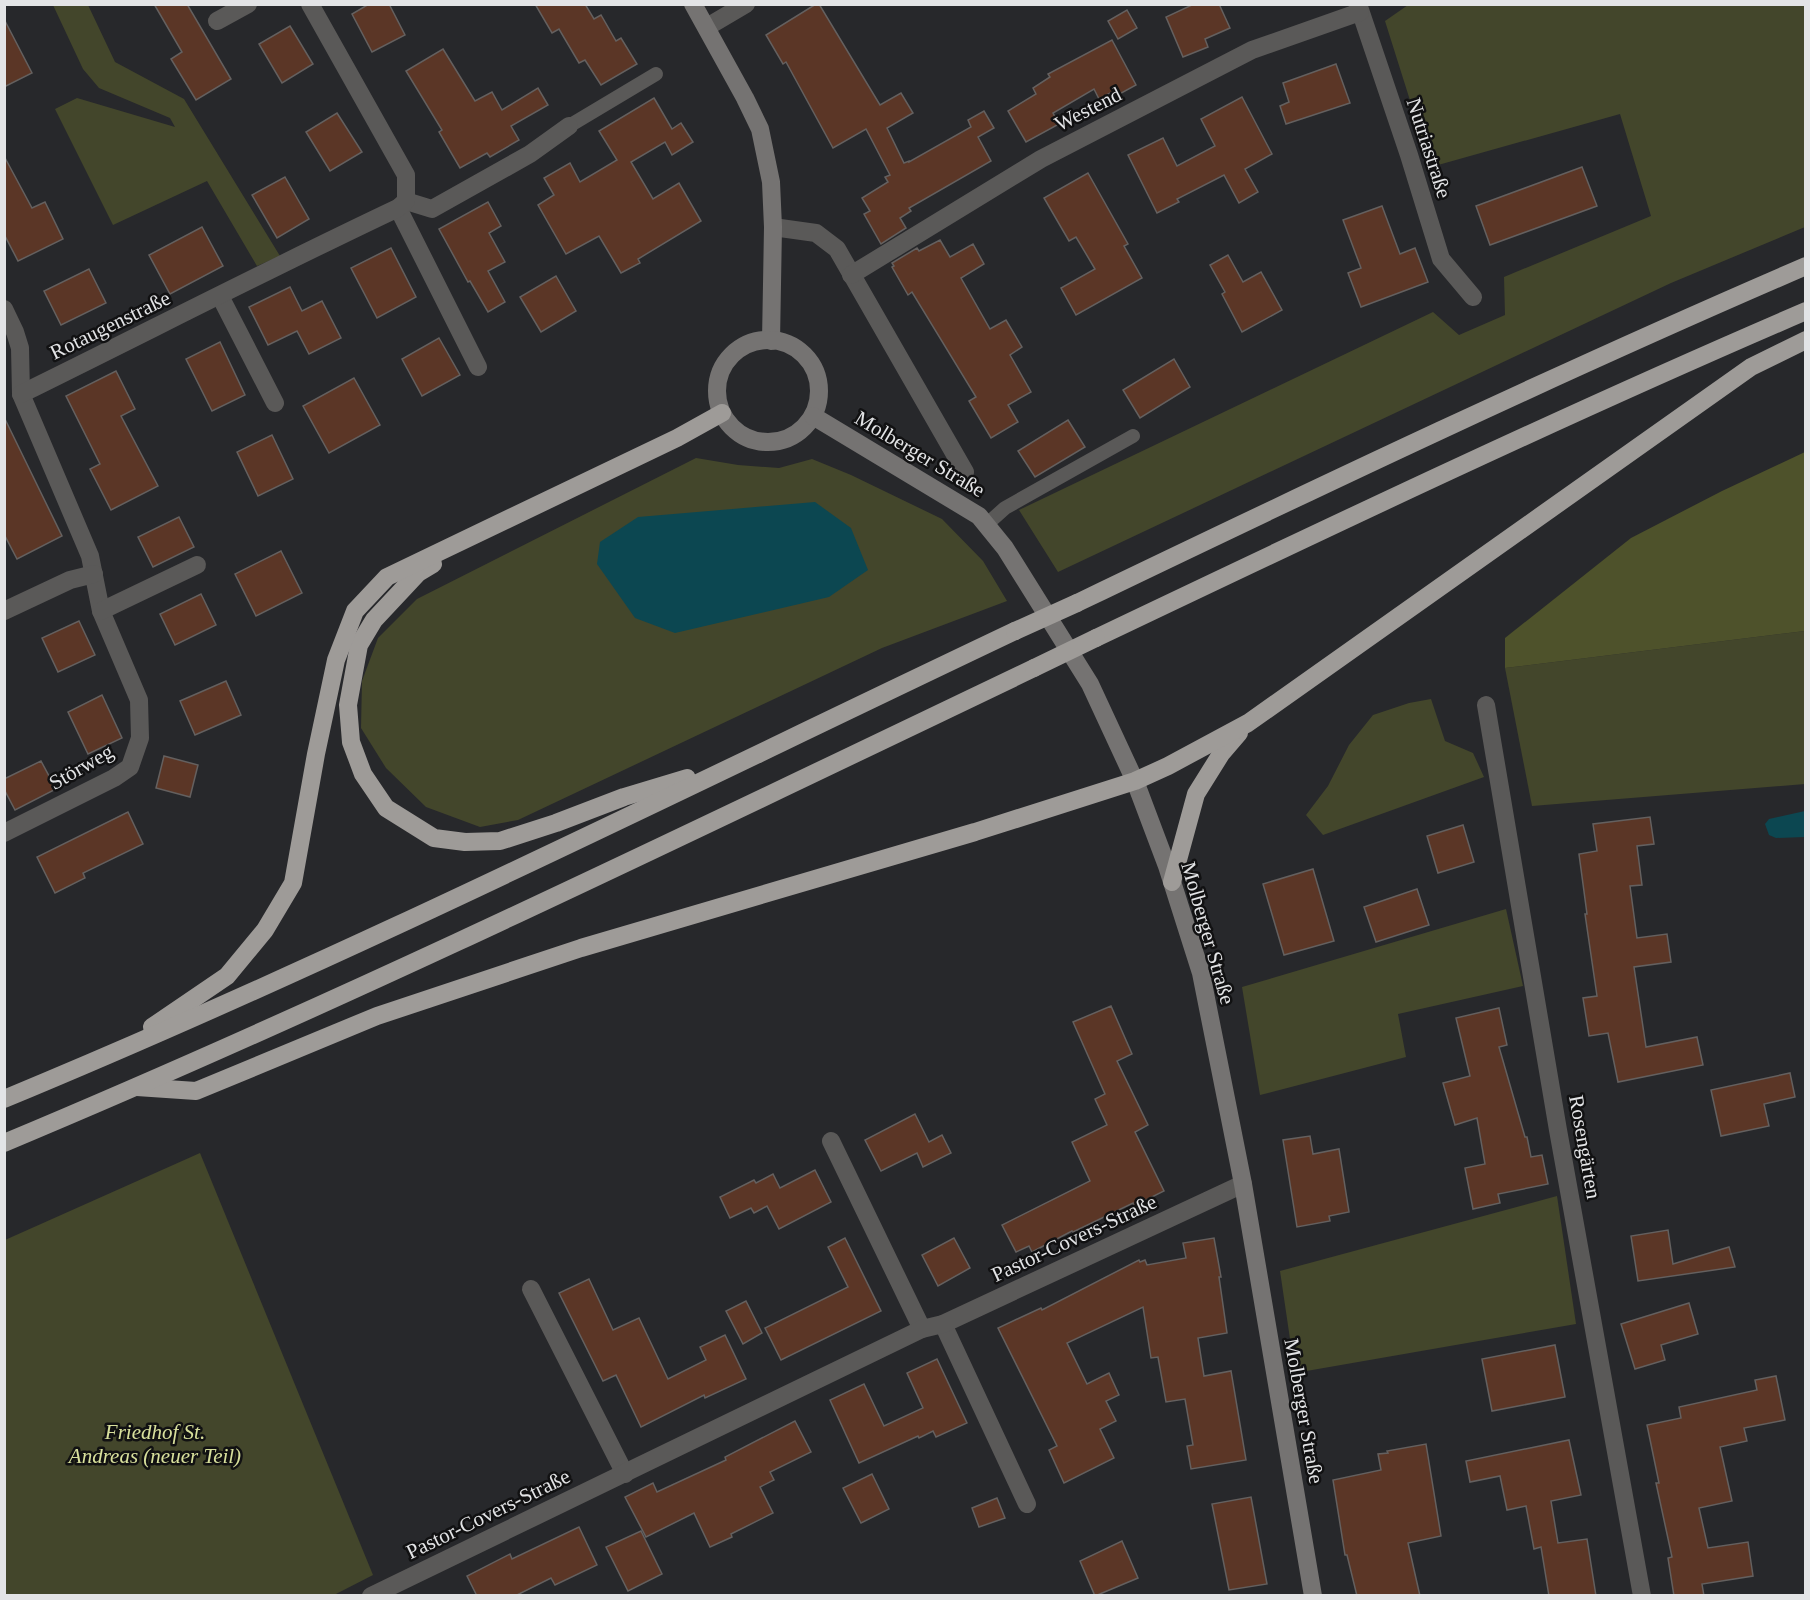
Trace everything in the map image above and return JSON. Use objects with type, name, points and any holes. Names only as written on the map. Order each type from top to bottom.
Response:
[{"type":"highway","points":[[4,1099],[111,1055],[426,912],[1349,473],[1662,328],[1806,266]]},
{"type":"highway","points":[[4,1143],[137,1088],[543,902],[1376,504],[1685,363],[1806,311]]},
{"type":"highway","points":[[137,1088],[196,1091],[377,1016],[570,951],[975,832],[1135,781],[1248,723],[1750,367],[1806,340]]},
{"type":"highway","points":[[111,1055],[227,976],[265,930],[293,883],[316,754],[336,660],[355,611],[387,577],[499,521],[677,438],[722,413]]},
{"type":"highway","points":[[499,521],[418,573],[374,620],[359,645],[348,705],[351,742],[363,774],[386,807],[434,838],[465,842],[500,841],[664,784],[730,767]]},
{"type":"highway","points":[[1172,882],[1196,794],[1221,754],[1248,723]]},
{"type":"main road","points":[[693,4],[760,129],[771,182],[773,227],[771,341]]},
{"type":"main road","points":[[762,340],[771,341],[779,341],[795,347],[807,358],[816,372],[820,389],[818,406],[799,433],[783,441],[766,443],[750,440],[735,430],[722,413],[718,401],[717,384],[722,368],[732,355],[746,345],[762,340]]},
{"type":"main road","name":"Molberger Straße","points":[[813,416],[979,516],[1005,548],[1090,684],[1135,781],[1172,882],[1201,973],[1243,1184],[1312,1596]]},
{"type":"street","points":[[218,21],[248,4]]},
{"type":"street","points":[[310,4],[406,175],[402,205],[478,367]]},
{"type":"street","points":[[707,27],[746,4]]},
{"type":"street","name":"Westend","points":[[851,274],[1041,159],[1252,50],[1359,8]]},
{"type":"street","name":"Nutriastraße","points":[[1359,8],[1409,155],[1441,259],[1473,297]]},
{"type":"street","points":[[402,205],[432,209],[530,154],[569,126]]},
{"type":"street","name":"Rotaugenstraße","points":[[21,394],[402,205]]},
{"type":"street","name":"Molberger Straße","points":[[773,227],[816,233],[837,249],[965,472]]},
{"type":"street","points":[[220,296],[275,403]]},
{"type":"street","name":"Störweg","points":[[4,309],[15,332],[12,349],[21,394],[90,556],[101,611],[139,700],[140,738],[130,767],[114,778],[4,832]]},
{"type":"street","points":[[101,611],[197,565]]},
{"type":"street","points":[[4,611],[70,580],[94,574]]},
{"type":"street","name":"Rosengärten","points":[[1486,705],[1558,1130],[1642,1596]]},
{"type":"street","points":[[831,1141],[922,1329]]},
{"type":"street","name":"Pastor-Covers-Straße","points":[[370,1596],[922,1329],[943,1324],[1243,1184]]},
{"type":"street","points":[[531,1288],[625,1474]]},
{"type":"street","points":[[943,1324],[1027,1504]]},
{"type":"lane","points":[[569,126],[656,74]]},
{"type":"lane","points":[[986,525],[1005,508],[1133,436]]},
{"type":"green space","points":[[53,5],[88,5],[115,62],[184,99],[280,256],[257,266],[207,181],[113,225],[55,109],[77,98],[175,127],[170,118],[99,88],[83,69]]},
{"type":"green space","points":[[1408,5],[1805,5],[1805,227],[1671,283],[1058,572],[1019,510],[1433,312],[1459,335],[1505,315],[1504,277],[1651,216],[1620,114],[1431,167],[1385,21]]},
{"type":"green space","points":[[1805,452],[1805,631],[1505,668],[1505,638],[1631,538],[1722,491]]},
{"type":"green space","points":[[696,458],[738,465],[779,468],[812,459],[851,475],[942,519],[983,561],[1007,601],[882,648],[518,820],[480,827],[426,807],[386,768],[361,728],[362,681],[378,638],[417,599]]},
{"type":"green space","points":[[1805,631],[1805,784],[1532,806],[1505,668]]},
{"type":"green space","points":[[1431,699],[1445,741],[1473,753],[1484,777],[1323,835],[1306,815],[1328,786],[1349,745],[1373,715],[1409,703]]},
{"type":"green space","points":[[1506,909],[1523,986],[1398,1014],[1406,1057],[1260,1095],[1242,987]]},
{"type":"green space","name":"Friedhof St. Andreas (neuer Teil)","points":[[200,1153],[373,1575],[334,1595],[5,1595],[5,1240]]},
{"type":"green space","points":[[1557,1196],[1576,1324],[1295,1373],[1280,1271]]},
{"type":"water","points":[[815,502],[851,528],[868,570],[829,597],[675,633],[635,618],[597,564],[600,542],[638,517]]},
{"type":"water","points":[[1805,811],[1805,837],[1776,838],[1769,835],[1765,824],[1769,819]]},
{"type":"building","points":[[154,4],[187,4],[231,79],[196,100],[171,59],[182,52]]},
{"type":"building","points":[[369,4],[389,4],[405,35],[372,52],[352,14]]},
{"type":"building","points":[[535,4],[585,4],[594,19],[601,15],[616,41],[621,38],[637,64],[601,85],[585,60],[579,63],[559,29],[552,33]]},
{"type":"building","points":[[819,4],[880,105],[901,93],[913,113],[887,128],[904,163],[971,127],[968,120],[984,111],[994,128],[978,137],[991,161],[909,208],[911,211],[900,218],[906,228],[881,244],[864,214],[870,211],[862,198],[888,182],[885,177],[890,175],[866,129],[833,148],[786,62],[783,64],[766,35]]},
{"type":"building","points":[[1194,4],[1219,4],[1230,28],[1205,39],[1208,47],[1183,57],[1166,17]]},
{"type":"building","points":[[1127,10],[1137,28],[1118,39],[1108,21]]},
{"type":"building","points":[[4,19],[32,73],[4,87]]},
{"type":"building","points":[[290,26],[313,64],[282,83],[259,44]]},
{"type":"building","points":[[1112,40],[1136,85],[1116,96],[1114,91],[1099,99],[1094,89],[1053,113],[1059,124],[1026,142],[1008,111],[1036,94],[1033,88],[1050,77],[1048,74]]},
{"type":"building","points":[[443,49],[475,101],[492,92],[502,110],[538,88],[548,105],[511,126],[519,140],[490,157],[487,153],[460,168],[439,132],[442,130],[406,71]]},
{"type":"building","points":[[1336,64],[1350,103],[1286,124],[1280,106],[1289,102],[1283,83]]},
{"type":"building","points":[[1242,97],[1272,154],[1245,169],[1258,192],[1239,203],[1224,175],[1177,199],[1179,202],[1157,213],[1128,155],[1163,138],[1177,166],[1215,146],[1201,119]]},
{"type":"building","points":[[654,98],[672,129],[681,123],[693,142],[672,155],[665,142],[631,162],[653,199],[679,183],[701,221],[638,259],[640,263],[621,273],[599,236],[566,254],[538,205],[554,195],[544,178],[570,163],[580,182],[617,160],[599,131]]},
{"type":"building","points":[[337,113],[362,152],[330,171],[306,132]]},
{"type":"building","points":[[4,156],[32,208],[45,202],[63,239],[18,261],[4,234]]},
{"type":"building","points":[[1582,167],[1597,206],[1490,245],[1476,206]]},
{"type":"building","points":[[1088,173],[1128,244],[1124,246],[1142,278],[1076,315],[1061,288],[1095,269],[1076,237],[1069,241],[1044,198]]},
{"type":"building","points":[[285,177],[309,219],[277,238],[252,195]]},
{"type":"building","points":[[488,202],[501,226],[489,233],[505,262],[488,271],[505,302],[488,312],[470,281],[468,282],[439,229]]},
{"type":"building","points":[[1382,206],[1400,254],[1415,248],[1428,282],[1361,307],[1348,273],[1361,268],[1343,220]]},
{"type":"building","points":[[202,227],[223,266],[170,294],[149,255]]},
{"type":"building","points":[[940,240],[950,257],[973,244],[984,264],[961,278],[990,329],[1006,320],[1022,347],[1010,355],[1031,392],[1008,405],[1018,422],[991,438],[969,401],[976,397],[912,292],[908,295],[892,267],[894,266],[892,263],[917,248],[919,251]]},
{"type":"building","points":[[391,248],[416,297],[377,318],[351,268]]},
{"type":"building","points":[[1228,255],[1243,282],[1261,272],[1282,310],[1242,332],[1222,294],[1225,292],[1210,265]]},
{"type":"building","points":[[89,269],[106,303],[61,325],[44,291]]},
{"type":"building","points":[[556,276],[576,311],[541,332],[520,297]]},
{"type":"building","points":[[290,287],[302,311],[322,301],[341,338],[309,354],[297,331],[268,345],[249,307]]},
{"type":"building","points":[[439,338],[460,375],[422,396],[402,359]]},
{"type":"building","points":[[220,342],[245,395],[212,411],[186,359]]},
{"type":"building","points":[[1174,359],[1190,387],[1140,418],[1123,390]]},
{"type":"building","points":[[116,371],[135,409],[121,416],[158,486],[111,510],[90,469],[100,464],[66,396]]},
{"type":"building","points":[[354,378],[380,425],[329,453],[303,406]]},
{"type":"building","points":[[4,417],[62,536],[17,559],[4,534]]},
{"type":"building","points":[[1068,420],[1085,447],[1035,477],[1018,451]]},
{"type":"building","points":[[272,435],[293,479],[258,496],[237,452]]},
{"type":"building","points":[[179,517],[194,547],[153,567],[138,537]]},
{"type":"building","points":[[281,551],[302,593],[256,616],[235,574]]},
{"type":"building","points":[[201,594],[216,625],[175,645],[160,614]]},
{"type":"building","points":[[79,621],[95,655],[58,672],[42,638]]},
{"type":"building","points":[[226,681],[241,715],[195,735],[180,701]]},
{"type":"building","points":[[102,695],[122,738],[88,754],[68,712]]},
{"type":"building","points":[[164,756],[198,765],[190,797],[156,788]]},
{"type":"building","points":[[41,761],[56,789],[15,810],[4,789],[4,779]]},
{"type":"building","points":[[128,812],[143,844],[83,873],[85,878],[55,893],[37,857]]},
{"type":"building","points":[[1650,817],[1654,844],[1637,846],[1642,885],[1630,886],[1637,938],[1667,934],[1671,962],[1634,967],[1646,1047],[1697,1037],[1703,1065],[1618,1082],[1608,1033],[1589,1036],[1583,998],[1597,996],[1579,854],[1597,851],[1593,824]]},
{"type":"building","points":[[1463,825],[1474,862],[1438,873],[1427,836]]},
{"type":"building","points":[[1313,869],[1334,941],[1284,955],[1263,884]]},
{"type":"building","points":[[1417,889],[1429,925],[1376,942],[1364,907]]},
{"type":"building","points":[[1111,1006],[1132,1054],[1117,1061],[1148,1125],[1135,1132],[1164,1191],[1072,1231],[1032,1252],[1029,1246],[1016,1252],[1002,1225],[1090,1181],[1072,1142],[1107,1125],[1095,1099],[1105,1094],[1073,1022]]},
{"type":"building","points":[[1499,1008],[1507,1045],[1499,1047],[1531,1157],[1542,1155],[1548,1184],[1498,1194],[1500,1203],[1473,1209],[1465,1168],[1485,1164],[1477,1118],[1455,1125],[1443,1083],[1470,1076],[1456,1018]]},
{"type":"building","points":[[1790,1073],[1795,1097],[1764,1104],[1769,1126],[1721,1136],[1711,1090]]},
{"type":"building","points":[[915,1114],[929,1142],[942,1135],[951,1153],[923,1167],[917,1153],[881,1171],[865,1140]]},
{"type":"building","points":[[1310,1136],[1313,1154],[1339,1149],[1349,1212],[1329,1216],[1330,1221],[1297,1227],[1283,1140]]},
{"type":"building","points":[[815,1170],[831,1202],[779,1229],[767,1206],[754,1213],[751,1208],[730,1218],[720,1197],[754,1180],[756,1183],[773,1174],[780,1188]]},
{"type":"building","points":[[1668,1230],[1673,1264],[1729,1247],[1735,1267],[1638,1281],[1631,1236]]},
{"type":"building","points":[[845,1238],[881,1311],[781,1360],[765,1328],[848,1287],[828,1247]]},
{"type":"building","points":[[954,1238],[970,1268],[938,1286],[922,1255]]},
{"type":"building","points":[[1214,1238],[1227,1333],[1198,1338],[1204,1376],[1231,1371],[1246,1460],[1191,1469],[1187,1446],[1193,1445],[1185,1399],[1166,1402],[1158,1357],[1151,1358],[1143,1307],[1067,1343],[1087,1384],[1109,1373],[1119,1395],[1106,1401],[1116,1421],[1100,1429],[1114,1458],[1064,1483],[1049,1450],[1057,1446],[998,1328],[1041,1308],[1042,1310],[1139,1260],[1140,1262],[1145,1260],[1147,1265],[1186,1258],[1183,1243]]},
{"type":"building","points":[[589,1279],[613,1330],[639,1318],[668,1379],[706,1360],[700,1347],[725,1335],[746,1379],[705,1398],[704,1395],[641,1427],[616,1375],[603,1381],[559,1293]]},
{"type":"building","points":[[746,1301],[762,1333],[743,1344],[726,1311]]},
{"type":"building","points":[[1689,1303],[1698,1334],[1661,1345],[1665,1360],[1635,1369],[1621,1324]]},
{"type":"building","points":[[1555,1345],[1565,1397],[1492,1411],[1482,1359]]},
{"type":"building","points":[[937,1359],[967,1423],[936,1437],[933,1431],[919,1438],[918,1436],[859,1463],[830,1400],[864,1384],[884,1426],[923,1408],[907,1373]]},
{"type":"building","points":[[1776,1376],[1785,1420],[1744,1428],[1747,1441],[1720,1447],[1732,1501],[1699,1508],[1708,1548],[1748,1542],[1753,1576],[1702,1584],[1704,1596],[1674,1596],[1668,1558],[1672,1557],[1656,1483],[1659,1483],[1647,1425],[1681,1418],[1679,1407],[1757,1390],[1755,1380]]},
{"type":"building","points":[[795,1421],[811,1452],[770,1472],[774,1480],[760,1487],[773,1513],[710,1547],[694,1513],[646,1537],[625,1497],[653,1483],[657,1492],[726,1460],[725,1457]]},
{"type":"building","points":[[1569,1440],[1581,1495],[1551,1501],[1558,1543],[1587,1539],[1596,1596],[1549,1596],[1541,1547],[1534,1549],[1526,1506],[1507,1510],[1500,1476],[1470,1482],[1466,1461]]},
{"type":"building","points":[[1426,1444],[1441,1536],[1408,1543],[1420,1596],[1357,1596],[1347,1555],[1345,1555],[1333,1480],[1381,1470],[1378,1454]]},
{"type":"building","points":[[872,1474],[889,1509],[861,1523],[843,1488]]},
{"type":"building","points":[[1251,1497],[1267,1584],[1229,1590],[1212,1504]]},
{"type":"building","points":[[997,1498],[1005,1518],[979,1527],[972,1508]]},
{"type":"building","points":[[579,1527],[597,1565],[555,1585],[551,1578],[515,1596],[477,1596],[467,1576],[510,1554],[512,1559]]},
{"type":"building","points":[[641,1531],[662,1574],[628,1591],[606,1547]]},
{"type":"building","points":[[1122,1541],[1138,1578],[1095,1596],[1080,1561]]}]
